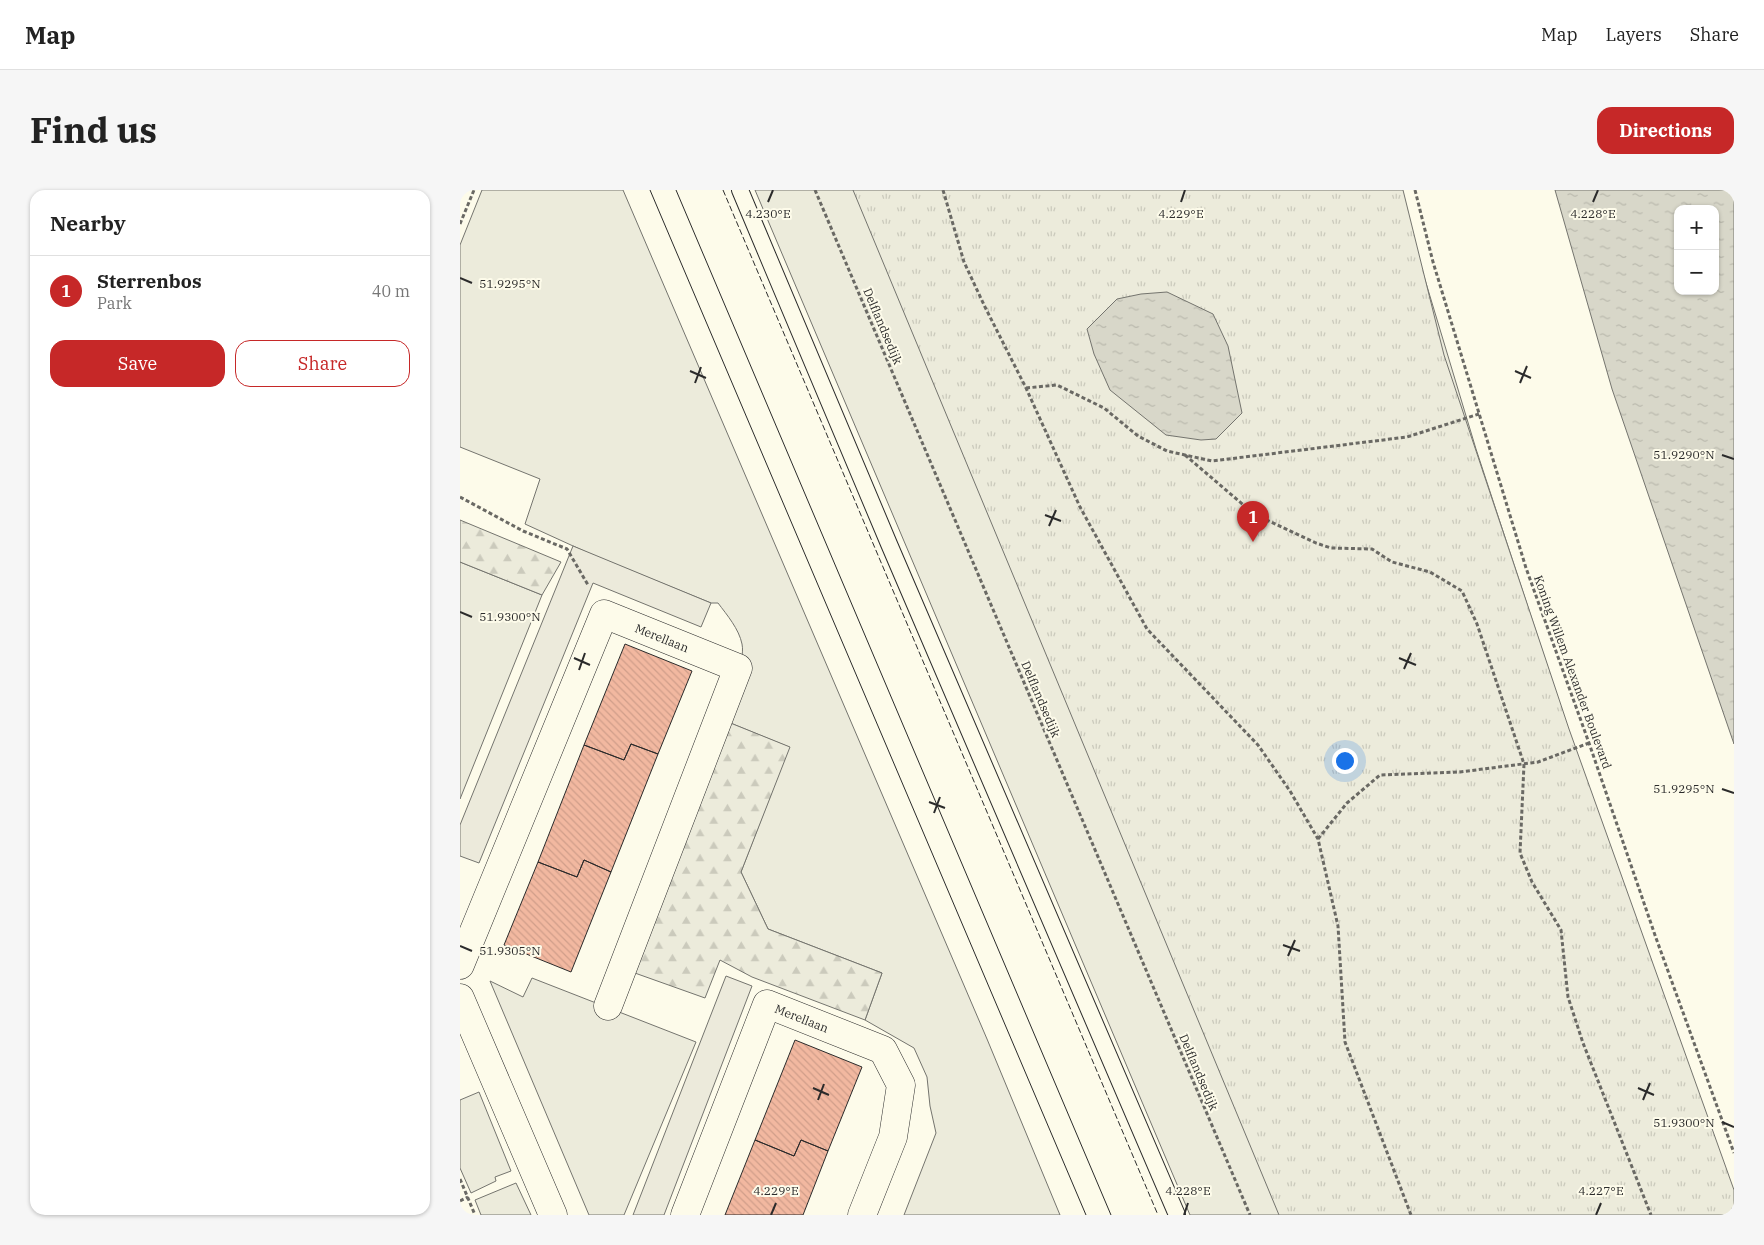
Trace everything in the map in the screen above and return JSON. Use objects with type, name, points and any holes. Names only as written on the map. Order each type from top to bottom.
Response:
[{"type":"street","points":[[460,965],[604,614]]},
{"type":"street","name":"Merellaan","points":[[604,614],[738,668],[608,1006]]},
{"type":"street","points":[[460,998],[553,1215]]},
{"type":"street","name":"Merellaan","points":[[685,1215],[767,1004],[883,1050],[901,1085],[893,1137],[862,1215]]},
{"type":"lane","points":[[740,190],[889,544],[1177,1215]]},
{"type":"path","points":[[460,224],[474,190]]},
{"type":"path","name":"Delflandsedijk","points":[[815,190],[1250,1215]]},
{"type":"path","points":[[943,190],[964,262],[984,307],[1026,388],[1080,507],[1147,629],[1258,744],[1290,791],[1318,839],[1338,926],[1344,1042],[1411,1215]]},
{"type":"path","name":"Koning Willem Alexander Boulevard","points":[[1415,190],[1434,262],[1526,568],[1590,743],[1656,938],[1734,1153]]},
{"type":"path","points":[[1026,388],[1057,386],[1104,408],[1138,436],[1167,451],[1212,461],[1407,437],[1479,414]]},
{"type":"path","points":[[1185,455],[1254,514],[1331,548],[1372,549],[1392,562],[1430,572],[1462,590],[1477,624],[1524,764],[1520,853],[1532,882],[1561,930],[1568,997],[1582,1043],[1651,1215]]},
{"type":"path","points":[[460,496],[524,531],[567,549],[604,614]]},
{"type":"path","points":[[1318,839],[1348,803],[1380,775],[1460,772],[1538,762],[1590,743]]},
{"type":"path","points":[[460,1179],[475,1215]]},
{"type":"path","points":[[460,1201],[468,1197]]},
{"type":"green space","points":[[482,190],[623,190],[987,1039],[1060,1215],[904,1215],[936,1133],[930,1106],[927,1077],[914,1048],[865,1020],[882,973],[768,929],[741,872],[789,747],[718,718],[738,671],[742,652],[740,638],[729,617],[718,603],[711,603],[595,556],[525,524],[540,479],[460,447],[460,245]]},
{"type":"green space","points":[[755,190],[1398,190],[1476,449],[1571,738],[1734,1215],[1190,1215]]},
{"type":"green space","points":[[853,190],[1403,190],[1444,355],[1569,729],[1734,1190],[1734,1215],[1279,1215]]},
{"type":"green space","points":[[460,520],[561,562],[542,595],[460,562]]},
{"type":"green space","points":[[460,562],[542,595],[460,799]]},
{"type":"green space","points":[[718,718],[790,747],[741,872],[768,929],[882,973],[865,1020],[752,977],[720,960],[705,998],[618,967]]},
{"type":"green space","points":[[532,978],[696,1042],[624,1215],[589,1215],[490,981],[523,997]]},
{"type":"green space","points":[[479,1092],[511,1171],[495,1177],[496,1181],[471,1193],[460,1168],[460,1100]]},
{"type":"green space","points":[[516,1183],[531,1215],[481,1215],[475,1200]]},
{"type":"shaded area","points":[[573,546],[711,603],[701,627],[593,583],[479,863],[460,856],[460,825]]},
{"type":"shaded area","points":[[726,976],[752,986],[664,1215],[633,1215]]},
{"type":"water","points":[[1555,190],[1734,190],[1734,744],[1612,389]]},
{"type":"water","points":[[1167,292],[1213,314],[1228,346],[1242,413],[1216,439],[1201,440],[1166,435],[1110,390],[1094,354],[1087,329],[1117,299],[1141,294]]},
{"type":"building","points":[[625,644],[692,671],[658,754],[631,744],[624,760],[584,745]]},
{"type":"building","points":[[631,744],[658,754],[611,872],[584,860],[577,877],[538,862],[584,745],[624,760]]},
{"type":"building","points":[[584,860],[611,872],[571,972],[504,945],[538,862],[577,877]]},
{"type":"building","points":[[795,1040],[862,1067],[828,1151],[801,1140],[794,1156],[755,1140]]},
{"type":"building","points":[[755,1140],[794,1156],[801,1140],[828,1151],[803,1215],[725,1215]]},
{"type":"tram line","points":[[650,190],[1086,1215]]},
{"type":"tram line","points":[[676,190],[1111,1215]]},
{"type":"fence","points":[[723,190],[1158,1215]]},
{"type":"place","name":"Sterrenbos","points":[[1253,542]]}]
